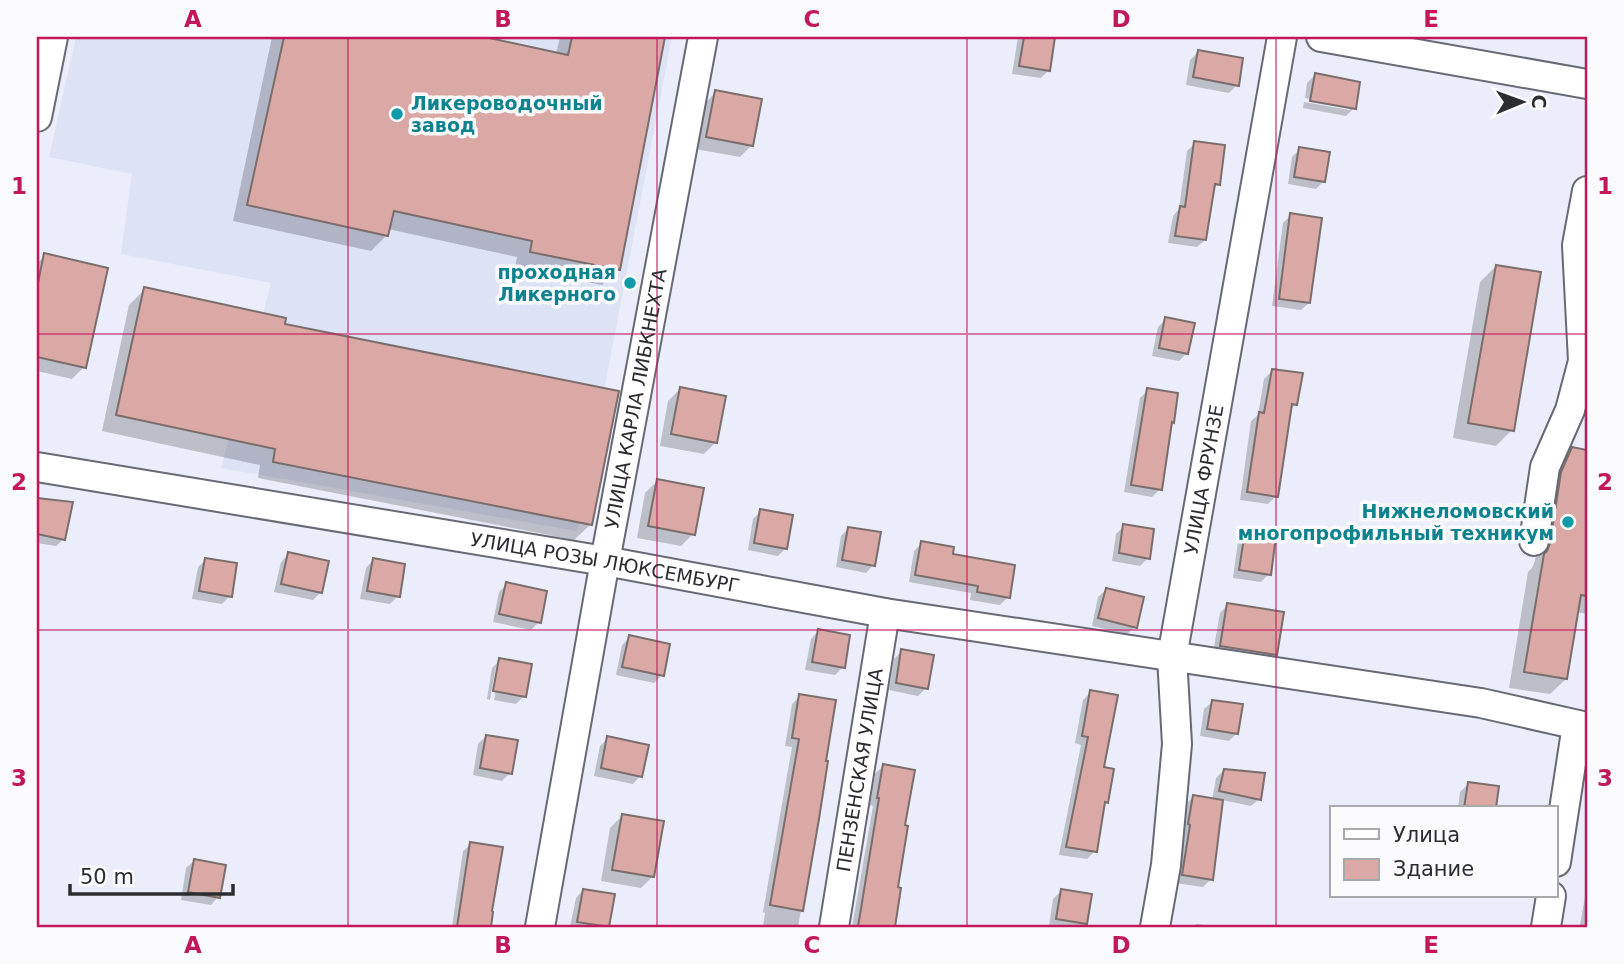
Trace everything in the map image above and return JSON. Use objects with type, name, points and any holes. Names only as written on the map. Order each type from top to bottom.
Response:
[{"type":"street","points":[[37,117],[53,37]]},
{"type":"street","name":"УЛИЦА КАРЛА ЛИБКНЕХТА","points":[[540,927],[703,37]]},
{"type":"street","name":"УЛИЦА ФРУНЗЕ","points":[[1154,927],[1166,864],[1177,744],[1172,657],[1282,37]]},
{"type":"street","points":[[1321,37],[1587,84]]},
{"type":"street","points":[[1534,541],[1545,467],[1570,410],[1583,361],[1577,245],[1586,206]]},
{"type":"street","name":"УЛИЦА РОЗЫ ЛЮКСЕМБУРГ","points":[[37,467],[605,561],[885,613],[1481,703],[1582,726]]},
{"type":"street","name":"ПЕНЗЕНСКАЯ УЛИЦА","points":[[834,927],[885,613]]},
{"type":"street","points":[[1558,852],[1582,726]]},
{"type":"street","points":[[1546,927],[1550,898]]},
{"type":"shaded area","points":[[76,37],[672,37],[577,531],[221,468],[271,283],[121,254],[132,174],[49,157]]},
{"type":"building","name":"Ликероводочный завод","points":[[284,37],[485,37],[568,55],[572,37],[665,37],[620,270],[530,252],[532,241],[394,211],[388,236],[247,205]]},
{"type":"building","points":[[1024,37],[1055,37],[1050,71],[1019,66]]},
{"type":"building","points":[[1198,50],[1243,58],[1239,86],[1193,77]]},
{"type":"building","points":[[1315,73],[1360,82],[1356,109],[1310,101]]},
{"type":"building","points":[[715,90],[762,99],[753,146],[706,137]]},
{"type":"building","points":[[1194,141],[1225,145],[1220,185],[1215,184],[1206,240],[1175,236],[1180,206],[1185,207]]},
{"type":"building","points":[[1299,147],[1330,152],[1325,182],[1294,177]]},
{"type":"building","points":[[1290,213],[1322,218],[1310,303],[1279,299]]},
{"type":"building","points":[[44,253],[108,268],[86,368],[37,357],[37,288]]},
{"type":"building","points":[[1496,265],[1541,272],[1514,431],[1468,423]]},
{"type":"building","points":[[144,287],[286,318],[285,324],[619,391],[592,525],[273,462],[275,449],[116,415]]},
{"type":"building","points":[[1165,317],[1195,323],[1188,354],[1159,348]]},
{"type":"building","points":[[1272,369],[1303,373],[1297,405],[1292,404],[1278,497],[1247,492],[1259,412],[1264,413]]},
{"type":"building","points":[[680,387],[726,396],[717,443],[671,434]]},
{"type":"building","points":[[1147,388],[1178,393],[1162,490],[1131,485]]},
{"type":"building","name":"Нижнеломовский многопрофильный техникум","points":[[1572,447],[1587,450],[1587,596],[1581,595],[1567,679],[1524,672],[1561,472]]},
{"type":"building","points":[[657,479],[704,488],[695,535],[648,526]]},
{"type":"building","points":[[37,498],[73,502],[65,540],[37,534]]},
{"type":"building","points":[[760,509],[793,515],[787,549],[754,543]]},
{"type":"building","points":[[1123,524],[1154,529],[1150,559],[1119,553]]},
{"type":"building","points":[[848,527],[881,532],[875,566],[842,560]]},
{"type":"building","points":[[1245,531],[1276,536],[1271,575],[1239,570]]},
{"type":"building","points":[[921,541],[954,547],[953,554],[1015,565],[1010,598],[977,592],[978,586],[915,575]]},
{"type":"building","points":[[288,552],[329,561],[322,593],[281,584]]},
{"type":"building","points":[[205,558],[237,563],[232,597],[199,591]]},
{"type":"building","points":[[373,558],[405,564],[400,597],[367,591]]},
{"type":"building","points":[[506,582],[547,591],[541,623],[499,614]]},
{"type":"building","points":[[1106,588],[1144,597],[1137,628],[1098,618]]},
{"type":"building","points":[[1227,603],[1284,612],[1277,655],[1220,646]]},
{"type":"building","points":[[818,629],[850,635],[845,668],[812,662]]},
{"type":"building","points":[[629,635],[670,644],[664,676],[622,667]]},
{"type":"building","points":[[901,649],[934,655],[928,689],[896,683]]},
{"type":"building","points":[[499,658],[532,664],[526,697],[493,691]]},
{"type":"building","points":[[1090,690],[1118,695],[1104,767],[1114,769],[1108,803],[1105,802],[1097,852],[1066,847],[1088,737],[1082,736]]},
{"type":"building","points":[[799,694],[836,700],[803,911],[770,905],[799,739],[792,738]]},
{"type":"building","points":[[1212,700],[1243,704],[1238,734],[1207,729]]},
{"type":"building","points":[[486,735],[518,740],[512,774],[480,768]]},
{"type":"building","points":[[607,736],[649,745],[642,777],[601,768]]},
{"type":"building","points":[[883,764],[915,770],[905,825],[908,826],[898,887],[901,888],[895,927],[858,927],[879,798]]},
{"type":"building","points":[[1224,769],[1265,773],[1261,800],[1219,791]]},
{"type":"building","points":[[1468,782],[1499,786],[1496,806],[1464,806]]},
{"type":"building","points":[[1193,795],[1223,800],[1213,880],[1182,875]]},
{"type":"building","points":[[622,814],[664,821],[654,877],[612,870]]},
{"type":"building","points":[[470,842],[503,847],[491,927],[457,927]]},
{"type":"building","points":[[194,859],[226,865],[220,898],[188,892]]},
{"type":"building","points":[[583,889],[615,894],[609,927],[577,922]]},
{"type":"building","points":[[1061,889],[1092,894],[1087,924],[1056,919]]},
{"type":"place","name":"Ликероводочный завод","points":[[397,114]]},
{"type":"place","name":"проходная Ликерного","points":[[630,283]]},
{"type":"place","name":"Нижнеломовский многопрофильный техникум","points":[[1568,522]]}]
